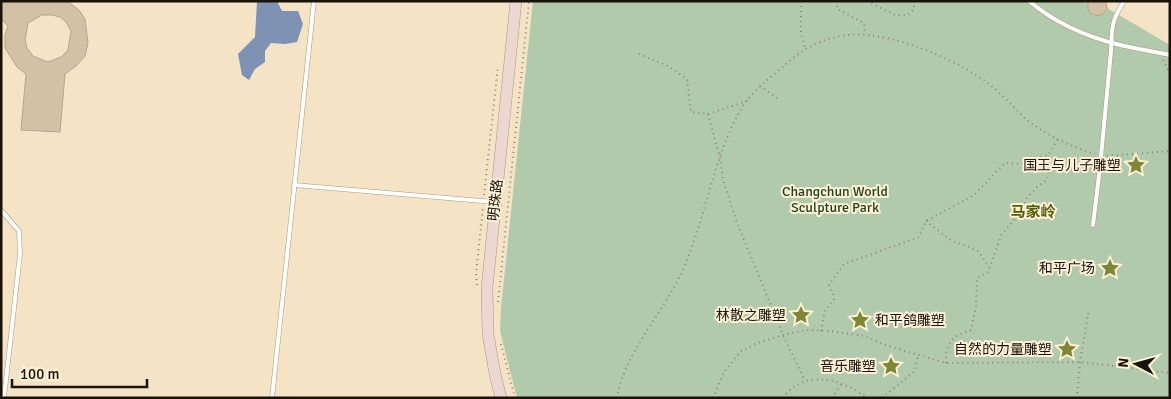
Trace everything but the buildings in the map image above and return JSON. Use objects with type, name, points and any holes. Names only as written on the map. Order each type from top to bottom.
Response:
[{"type":"street","name":"明珠路","points":[[501,398],[488,334],[487,288],[516,1]]},
{"type":"lane","points":[[272,398],[314,1]]},
{"type":"lane","points":[[1029,1],[1043,13],[1071,29],[1111,42],[1170,55]]},
{"type":"lane","points":[[1093,225],[1114,17],[1124,1]]},
{"type":"lane","points":[[294,185],[495,202]]},
{"type":"lane","points":[[1,210],[19,231],[20,254],[4,398]]},
{"type":"path","points":[[498,304],[529,1]]},
{"type":"path","points":[[801,1],[801,33],[806,49]]},
{"type":"path","points":[[837,1],[837,9],[864,23],[865,35]]},
{"type":"path","points":[[867,1],[895,15],[908,14],[914,9],[914,1]]},
{"type":"path","points":[[617,398],[627,366],[678,280],[690,254],[720,158],[739,113],[760,86],[795,55],[813,44],[835,36],[855,34],[876,36],[913,46],[969,71],[990,85],[1025,118],[1058,139],[1101,156],[1170,151]]},
{"type":"path","points":[[1158,52],[1170,74]]},
{"type":"path","points":[[639,54],[668,66],[687,79],[691,112],[708,114],[748,100]]},
{"type":"path","points":[[760,86],[780,100]]},
{"type":"path","points":[[708,114],[720,158],[723,179],[736,220],[783,335],[805,381]]},
{"type":"path","points":[[946,363],[945,350],[950,343],[958,334],[971,330],[976,306],[977,278],[988,272],[1002,234],[1020,213],[1027,198],[1038,186],[1048,180],[1049,154],[1058,139]]},
{"type":"path","points":[[821,331],[825,310],[834,300],[834,293],[829,285],[844,264],[919,237],[926,221],[974,195],[1005,164],[1021,164],[1049,154]]},
{"type":"path","points":[[926,221],[952,241],[979,252],[990,268]]},
{"type":"path","points":[[1077,398],[1080,362],[1089,309]]},
{"type":"path","points":[[713,398],[724,372],[740,352],[756,343],[806,330],[864,336],[888,346],[946,363],[1080,362],[1170,373]]},
{"type":"path","points":[[499,336],[515,398]]},
{"type":"path","points":[[882,398],[915,371],[918,354]]},
{"type":"path","points":[[783,398],[787,392],[805,381],[817,379],[842,382],[867,398]]},
{"type":"path","points":[[832,398],[842,382]]},
{"type":"path","points":[[815,398],[821,398]]},
{"type":"green space","name":"Changchun World Sculpture Park","points":[[533,1],[1095,1],[1170,45],[1170,398],[517,398],[500,331]]},
{"type":"water","points":[[257,1],[277,1],[282,11],[298,11],[303,24],[297,42],[285,44],[271,43],[265,51],[265,62],[255,69],[249,80],[242,75],[238,54],[255,37]]},
{"type":"place","name":"国王与儿子雕塑","points":[[1136,165]]},
{"type":"place","name":"和平广场","points":[[1110,268]]},
{"type":"place","name":"林散之雕塑","points":[[801,315]]},
{"type":"place","name":"和平鸽雕塑","points":[[860,320]]},
{"type":"place","name":"自然的力量雕塑","points":[[1067,349]]},
{"type":"place","name":"音乐雕塑","points":[[891,366]]},
{"type":"district","name":"马家岭","points":[[1033,212]]}]
